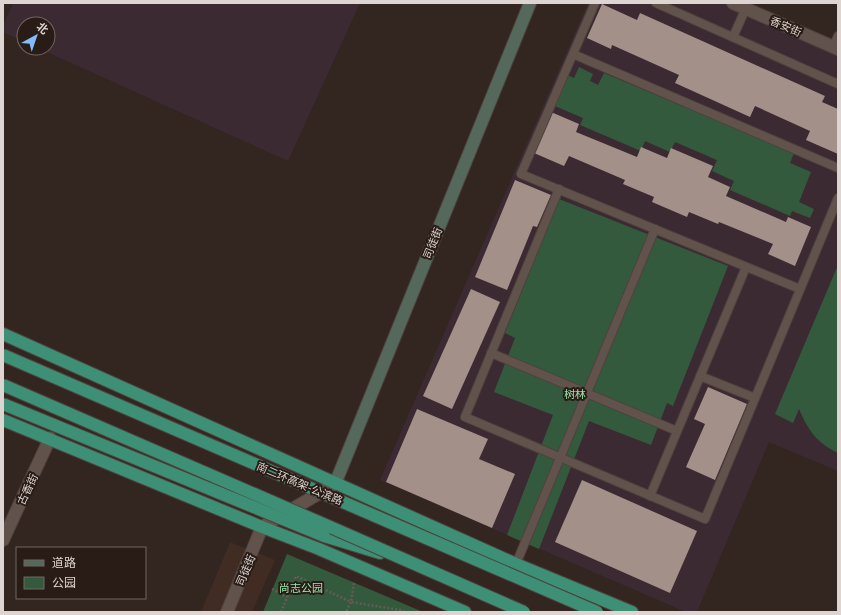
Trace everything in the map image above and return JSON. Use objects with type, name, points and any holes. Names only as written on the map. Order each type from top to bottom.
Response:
[{"type":"highway","points":[[3,334],[516,564],[632,612]]},
{"type":"highway","name":"南二环高架-公滨路","points":[[3,355],[597,612]]},
{"type":"highway","points":[[3,385],[321,522],[524,612]]},
{"type":"highway","points":[[3,404],[324,536],[409,562]]},
{"type":"highway","points":[[3,420],[319,549],[465,612]]},
{"type":"main road","name":"司徒街","points":[[335,484],[530,3]]},
{"type":"street","name":"香安街","points":[[734,3],[836,44]]},
{"type":"street","name":"古香街","points":[[3,540],[50,438]]},
{"type":"street","points":[[262,527],[335,484]]},
{"type":"street","name":"司徒街","points":[[227,612],[262,527]]},
{"type":"lane","points":[[595,3],[521,174],[800,289]]},
{"type":"lane","points":[[656,3],[838,84]]},
{"type":"lane","points":[[733,37],[746,8]]},
{"type":"lane","points":[[573,54],[838,168]]},
{"type":"lane","points":[[559,189],[465,417],[705,519],[838,198]]},
{"type":"lane","points":[[516,564],[655,229]]},
{"type":"lane","points":[[650,496],[746,267]]},
{"type":"lane","points":[[492,353],[677,431]]},
{"type":"lane","points":[[700,376],[755,398]]},
{"type":"path","points":[[281,612],[296,576],[351,602],[405,612]]},
{"type":"path","points":[[346,612],[351,602],[354,583]]},
{"type":"path","points":[[272,589],[287,597]]},
{"type":"shaded area","points":[[13,3],[360,3],[288,161],[56,56],[56,16],[16,16],[16,38],[3,32],[3,26]]},
{"type":"shaded area","points":[[588,3],[733,3],[838,49],[838,471],[769,442],[697,612],[686,612],[380,480]]},
{"type":"shaded area","points":[[230,542],[275,560],[252,612],[201,612]]},
{"type":"green space","points":[[579,67],[593,74],[590,81],[598,85],[604,73],[794,153],[790,163],[811,172],[799,202],[814,209],[810,218],[792,211],[790,216],[730,190],[734,181],[712,171],[717,160],[675,142],[670,152],[645,141],[641,151],[580,125],[583,118],[555,106],[568,75],[574,78]]},
{"type":"green space","name":"树林","points":[[559,199],[728,266],[673,406],[667,403],[651,445],[589,421],[539,549],[507,535],[553,415],[494,392],[515,338],[505,333]]},
{"type":"green space","points":[[838,265],[838,453],[824,445],[814,435],[799,409],[793,423],[775,414]]},
{"type":"green space","name":"尚志公园","points":[[287,554],[423,612],[263,612]]},
{"type":"building","points":[[602,4],[637,20],[640,13],[825,96],[822,102],[838,109],[838,154],[806,140],[810,131],[755,106],[750,117],[675,83],[679,75],[612,45],[611,49],[587,38]]},
{"type":"building","points":[[551,112],[579,124],[576,132],[637,157],[641,147],[667,158],[671,148],[713,166],[708,177],[730,187],[726,196],[786,222],[788,217],[811,227],[795,266],[768,254],[773,244],[719,222],[718,224],[689,212],[687,217],[652,202],[654,197],[623,184],[625,180],[569,156],[564,166],[534,153]]},
{"type":"building","points":[[515,180],[551,195],[537,227],[533,226],[507,290],[475,277]]},
{"type":"building","points":[[471,289],[500,302],[452,409],[423,396]]},
{"type":"building","points":[[708,387],[747,404],[715,480],[686,467],[705,424],[694,419]]},
{"type":"building","points":[[417,409],[488,439],[479,459],[515,474],[492,528],[386,482]]},
{"type":"building","points":[[582,480],[697,531],[670,593],[555,542]]}]
